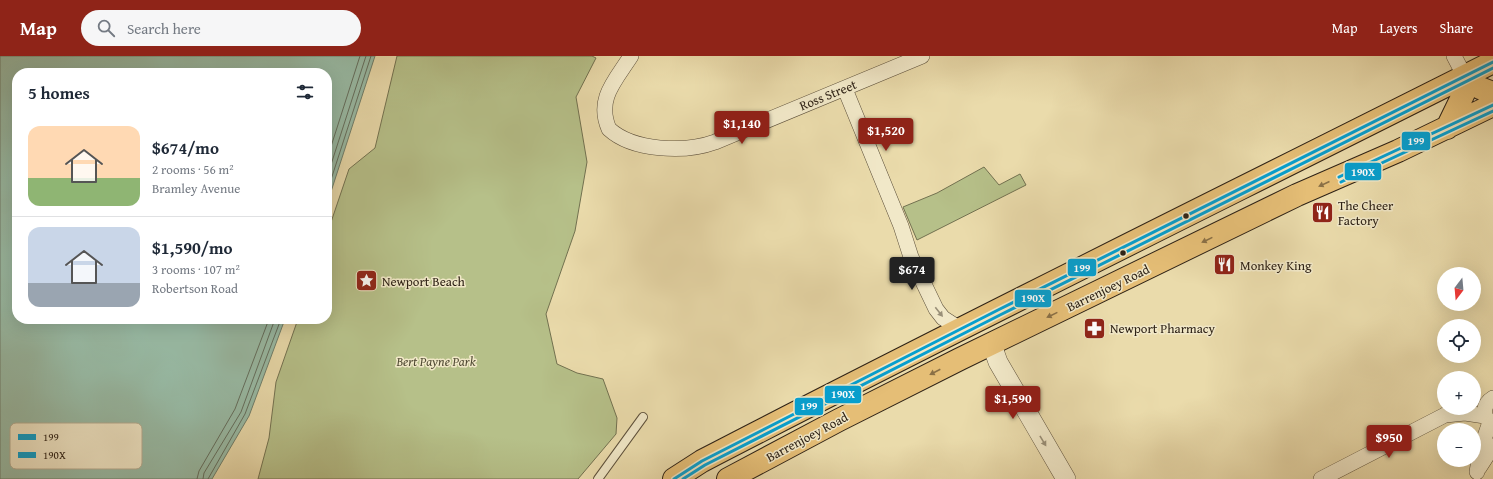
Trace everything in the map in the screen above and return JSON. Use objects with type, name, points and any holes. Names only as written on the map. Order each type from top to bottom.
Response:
[{"type":"main road","name":"Barrenjoey Road","points":[[674,479],[702,461],[960,329],[1493,62]]},
{"type":"main road","points":[[1465,77],[1480,88],[1493,93]]},
{"type":"main road","points":[[1447,128],[1462,100],[1466,84],[1465,77]]},
{"type":"main road","name":"Barrenjoey Road","points":[[728,479],[846,417],[1297,195],[1447,128],[1493,105]]},
{"type":"street","name":"Ross Street","points":[[631,56],[607,95],[603,110],[609,129],[615,134],[638,144],[688,148],[700,148],[922,56]]},
{"type":"street","points":[[1454,56],[1465,77]]},
{"type":"street","points":[[845,89],[901,226],[911,257],[936,309],[943,318],[960,329]]},
{"type":"street","points":[[992,345],[998,362],[1066,479]]},
{"type":"street","points":[[1481,398],[1492,399]]},
{"type":"street","points":[[1475,475],[1489,420],[1485,406],[1492,399]]},
{"type":"street","points":[[1321,479],[1444,415]]},
{"type":"street","points":[[1472,415],[1489,420]]},
{"type":"street","points":[[1475,475],[1493,446]]},
{"type":"lane","points":[[598,479],[643,417]]},
{"type":"green space","name":"Bert Payne Park","points":[[397,56],[592,56],[596,58],[576,97],[587,162],[575,231],[546,314],[557,364],[577,373],[603,379],[617,418],[616,434],[578,479],[258,479],[269,438],[276,382],[296,324],[332,324],[332,219],[349,169],[375,148]]},
{"type":"green space","points":[[984,167],[999,185],[1020,174],[1026,185],[917,240],[903,207],[937,193]]},
{"type":"water","points":[[0,56],[375,56],[332,189],[332,68],[12,68],[12,324],[283,324],[249,416],[212,479],[0,479]]},
{"type":"transit line","name":"199","points":[[674,479],[702,461],[998,310],[1493,62]]},
{"type":"transit line","name":"190X","points":[[683,479],[705,465],[1000,315],[1493,68]]},
{"type":"transit line","name":"199","points":[[1339,177],[1493,105]]},
{"type":"transit line","name":"190X","points":[[1341,182],[1493,111]]},
{"type":"place","name":"The Cheer Factory","points":[[1322,212]]},
{"type":"place","name":"Monkey King","points":[[1225,265]]},
{"type":"place","name":"Newport Beach","points":[[366,281]]},
{"type":"place","name":"Newport Pharmacy","points":[[1094,328]]}]
